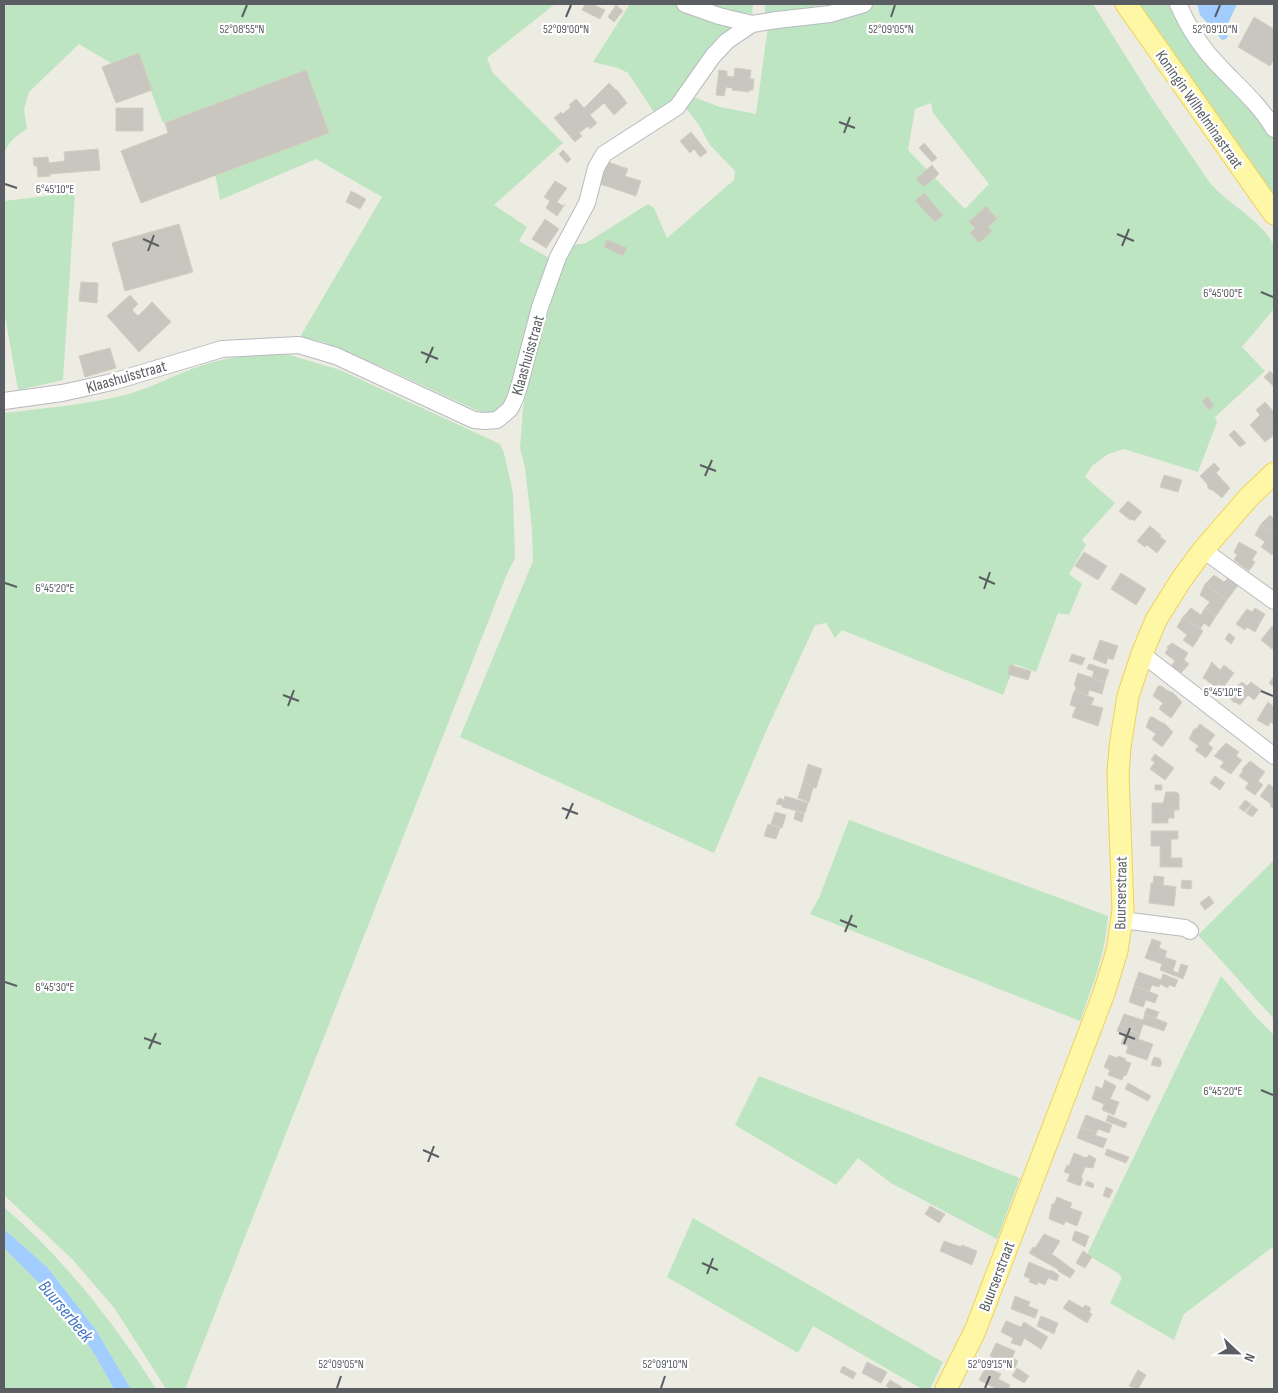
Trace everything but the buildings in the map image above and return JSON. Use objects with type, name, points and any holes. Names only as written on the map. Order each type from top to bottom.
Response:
[{"type":"main road","name":"Koningin Wilhelminastraat","points":[[1126,4],[1274,214]]},
{"type":"main road","name":"Buurserstraat","points":[[946,1389],[975,1331],[1104,992],[1117,951],[1122,920],[1118,774],[1128,696],[1142,654],[1156,620],[1181,580],[1203,550],[1248,497],[1274,473]]},
{"type":"street","points":[[685,4],[719,16],[752,24]]},
{"type":"street","name":"Klaashuisstraat","points":[[4,401],[62,394],[112,382],[222,349],[299,345],[336,356],[474,420],[485,422],[497,420],[510,409],[520,387],[540,307],[558,257],[587,203],[596,168],[604,154],[677,107],[713,56],[727,41],[752,24],[830,14],[864,4]]},
{"type":"street","points":[[1178,4],[1194,35],[1207,52],[1257,104],[1274,130]]},
{"type":"street","points":[[1203,550],[1274,601]]},
{"type":"street","points":[[1142,654],[1274,756]]},
{"type":"street","points":[[1122,920],[1185,928],[1190,931]]},
{"type":"green space","points":[[4,4],[555,4],[487,58],[493,73],[563,143],[494,205],[527,227],[519,241],[551,259],[507,403],[497,411],[487,415],[323,342],[300,337],[382,197],[316,159],[220,200],[198,112],[163,123],[151,91],[143,82],[79,44],[29,92],[24,109],[27,129],[10,143],[4,156]]},
{"type":"green space","points":[[630,4],[678,4],[740,24],[676,96],[656,115],[628,73],[618,68],[593,62]]},
{"type":"green space","points":[[703,4],[753,4],[752,14],[720,9]]},
{"type":"green space","points":[[765,4],[832,4],[765,14]]},
{"type":"green space","points":[[879,4],[1093,4],[1152,98],[1210,183],[1261,227],[1273,244],[1275,265],[1274,309],[1242,347],[1265,371],[1215,417],[1217,422],[1198,472],[1124,449],[1108,454],[1092,466],[1085,477],[1115,503],[1082,540],[1086,545],[1069,574],[1082,584],[1069,615],[1058,613],[1036,672],[1015,664],[1003,695],[842,630],[835,638],[826,623],[815,625],[767,729],[714,853],[460,737],[533,561],[532,529],[525,467],[520,448],[523,409],[526,390],[567,246],[586,243],[648,204],[654,208],[667,238],[734,180],[735,171],[710,145],[699,125],[684,106],[691,96],[720,107],[756,114],[768,26]],"holes":[[[931,103],[933,113],[989,184],[965,209],[908,150],[915,109]]]},
{"type":"green space","points":[[1139,4],[1173,4],[1274,132],[1274,195]]},
{"type":"green space","points":[[75,193],[63,380],[18,390],[4,310],[4,201]]},
{"type":"green space","points":[[286,354],[340,370],[500,444],[504,453],[513,493],[515,558],[507,574],[185,1389],[166,1389],[115,1309],[72,1259],[4,1195],[4,413],[64,406],[125,395],[213,362],[244,356]]},
{"type":"green space","points":[[849,820],[1108,916],[1101,956],[1080,1021],[810,914],[819,898]]},
{"type":"green space","points":[[1274,860],[1274,1019],[1198,935]]},
{"type":"green space","points":[[1221,976],[1274,1035],[1274,1246],[1184,1314],[1174,1340],[1110,1303],[1122,1278],[1118,1273],[1089,1256],[1088,1252]]},
{"type":"green space","points":[[759,1076],[1020,1178],[997,1239],[891,1183],[858,1158],[836,1185],[735,1125]]},
{"type":"green space","points":[[4,1207],[67,1269],[123,1339],[156,1389],[131,1389],[96,1330],[48,1268],[4,1229]]},
{"type":"green space","points":[[693,1218],[943,1362],[930,1389],[922,1389],[813,1326],[798,1353],[667,1277]]},
{"type":"green space","points":[[4,1248],[62,1306],[95,1355],[114,1389],[4,1389]]},
{"type":"water","points":[[1197,4],[1237,4],[1225,30],[1228,36],[1226,39],[1222,40],[1200,15]]},
{"type":"water","name":"Buurserbeek","points":[[4,1229],[48,1268],[96,1330],[131,1389],[114,1389],[95,1355],[62,1306],[4,1248]]}]
